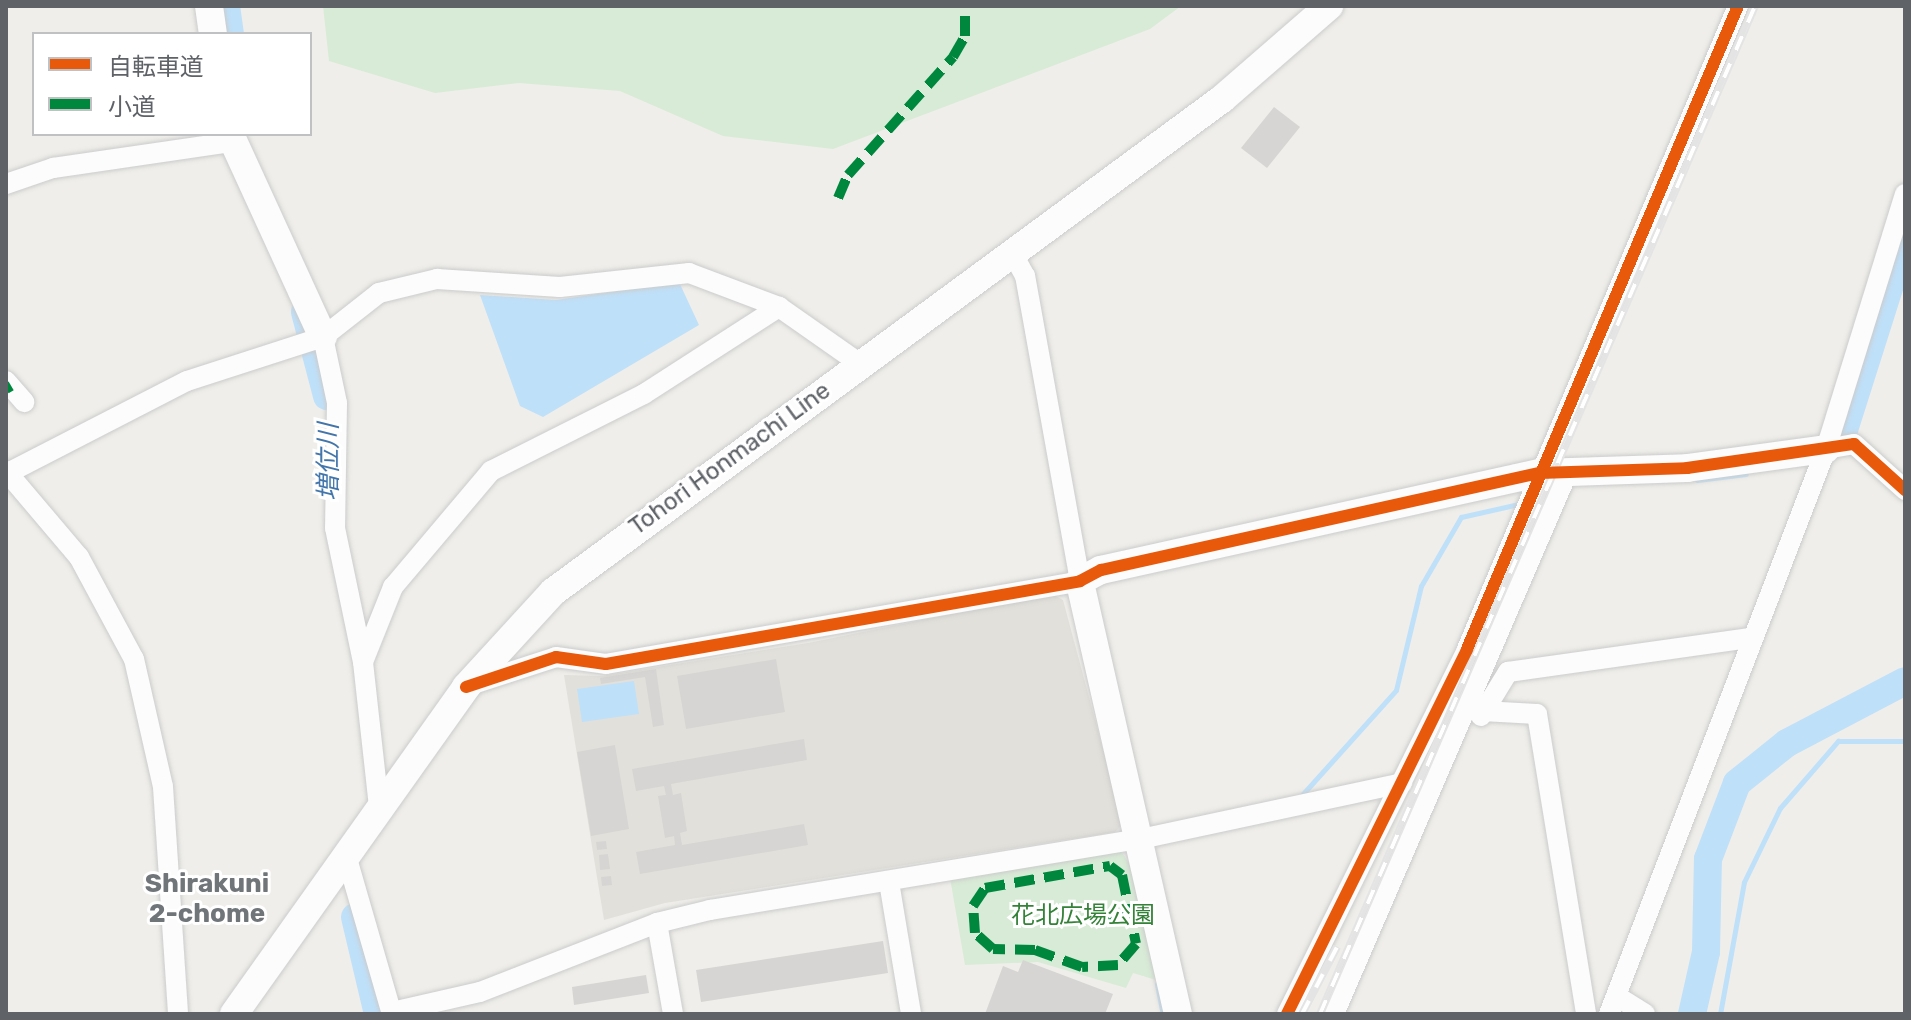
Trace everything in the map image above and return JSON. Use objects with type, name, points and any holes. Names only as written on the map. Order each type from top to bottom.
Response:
[{"type":"main road","points":[[209,6],[213,32]]},
{"type":"main road","name":"Tohori Honmachi Line","points":[[234,1014],[466,687],[553,592],[859,363],[1222,99],[1329,6]]},
{"type":"main road","points":[[231,138],[323,337]]},
{"type":"main road","points":[[1178,1014],[1141,839],[1105,710],[1080,581],[1101,570],[1540,473],[1569,469],[1687,468],[1826,449]]},
{"type":"street","points":[[1287,1014],[1402,783],[1540,473],[1738,6]]},
{"type":"street","points":[[6,184],[53,168],[231,138]]},
{"type":"street","points":[[1645,1014],[1614,1006],[1749,638],[1826,449],[1905,194]]},
{"type":"street","points":[[466,687],[556,657],[606,664],[1080,581],[1025,276],[1012,253]]},
{"type":"street","points":[[178,1014],[163,787],[134,659],[79,557],[7,473],[187,381],[323,337],[379,293],[437,279],[560,287],[689,273],[779,307],[859,363]]},
{"type":"street","points":[[363,662],[393,587],[491,471],[644,394],[779,307]]},
{"type":"street","points":[[323,337],[337,403],[335,528],[363,662],[379,808]]},
{"type":"street","points":[[6,381],[24,402]]},
{"type":"street","points":[[1826,449],[1854,444],[1905,490]]},
{"type":"street","points":[[1334,1014],[1472,713],[1569,469]]},
{"type":"street","points":[[1472,713],[1508,672],[1749,638]]},
{"type":"street","points":[[1472,713],[1537,714],[1586,1014]]},
{"type":"street","points":[[346,855],[392,1013],[480,992],[657,923],[1141,839],[1402,783]]},
{"type":"street","points":[[889,882],[911,1014]]},
{"type":"street","points":[[657,923],[673,1014]]},
{"type":"shaded area","points":[[1052,594],[1063,600],[1123,824],[1115,832],[665,903],[604,920],[564,675],[602,676],[808,643]]},
{"type":"green space","points":[[323,6],[1181,6],[1150,29],[833,149],[723,136],[620,91],[519,83],[435,93],[329,61]]},
{"type":"green space","name":"花北広場公園","points":[[1121,851],[1132,868],[1156,980],[1133,973],[1126,988],[1038,962],[965,965],[950,878]]},
{"type":"water","points":[[679,282],[699,325],[543,417],[520,406],[480,295],[556,300]]},
{"type":"water","points":[[634,681],[639,714],[582,722],[577,689]]},
{"type":"building","points":[[1274,107],[1300,127],[1267,168],[1241,148]]},
{"type":"building","points":[[776,659],[785,712],[686,729],[677,676]]},
{"type":"building","points":[[656,669],[664,725],[653,727],[645,677],[601,684],[600,678]]},
{"type":"building","points":[[804,739],[807,760],[671,784],[673,795],[681,793],[687,831],[680,833],[682,845],[804,824],[808,845],[640,874],[636,852],[675,845],[674,836],[665,838],[658,796],[666,795],[664,786],[636,791],[632,769]]},
{"type":"building","points":[[615,745],[629,829],[591,836],[577,752]]},
{"type":"building","points":[[606,841],[607,849],[597,850],[596,842]]},
{"type":"building","points":[[608,854],[610,869],[600,870],[599,855]]},
{"type":"building","points":[[611,876],[612,885],[602,886],[601,877]]},
{"type":"building","points":[[883,941],[888,973],[701,1002],[696,970]]},
{"type":"building","points":[[1023,960],[1113,994],[1105,1014],[985,1014],[1003,966],[1018,972]]},
{"type":"building","points":[[646,975],[649,993],[574,1005],[572,987]]},
{"type":"waterway","name":"増位川","points":[[226,6],[230,32]]},
{"type":"waterway","points":[[1843,433],[1905,237]]},
{"type":"waterway","name":"増位川","points":[[305,312],[327,396]]},
{"type":"waterway","points":[[1697,480],[1746,474]]},
{"type":"waterway","points":[[1301,796],[1396,690],[1421,586],[1461,517],[1523,503]]},
{"type":"waterway","points":[[1692,1014],[1706,952],[1708,859],[1737,783],[1787,743],[1905,681]]},
{"type":"waterway","points":[[1720,1014],[1744,882],[1780,808],[1838,741],[1905,741]]},
{"type":"waterway","points":[[355,917],[378,1014]]},
{"type":"waterway","points":[[1157,984],[1163,1014]]},
{"type":"railway","points":[[1320,1014],[1755,6]]},
{"type":"railway","points":[[1302,1014],[1337,947]]},
{"type":"marked path","points":[[838,198],[848,175],[953,57],[965,36],[965,6]]},
{"type":"marked path","points":[[6,389],[11,386]]},
{"type":"marked path","points":[[1110,866],[1122,875],[1136,944],[1118,965],[1082,967],[1035,950],[993,949],[975,933],[973,906],[985,888],[1110,866]]},
{"type":"marked path","points":[[1108,918],[1144,913]]},
{"type":"cycle path","points":[[1287,1014],[1467,649],[1738,6]]},
{"type":"cycle path","points":[[466,687],[556,657],[606,664],[1080,581],[1101,570],[1540,473],[1687,468],[1854,444],[1905,490]]},
{"type":"district","name":"Shirakuni 2-chome","points":[[207,899]]}]
